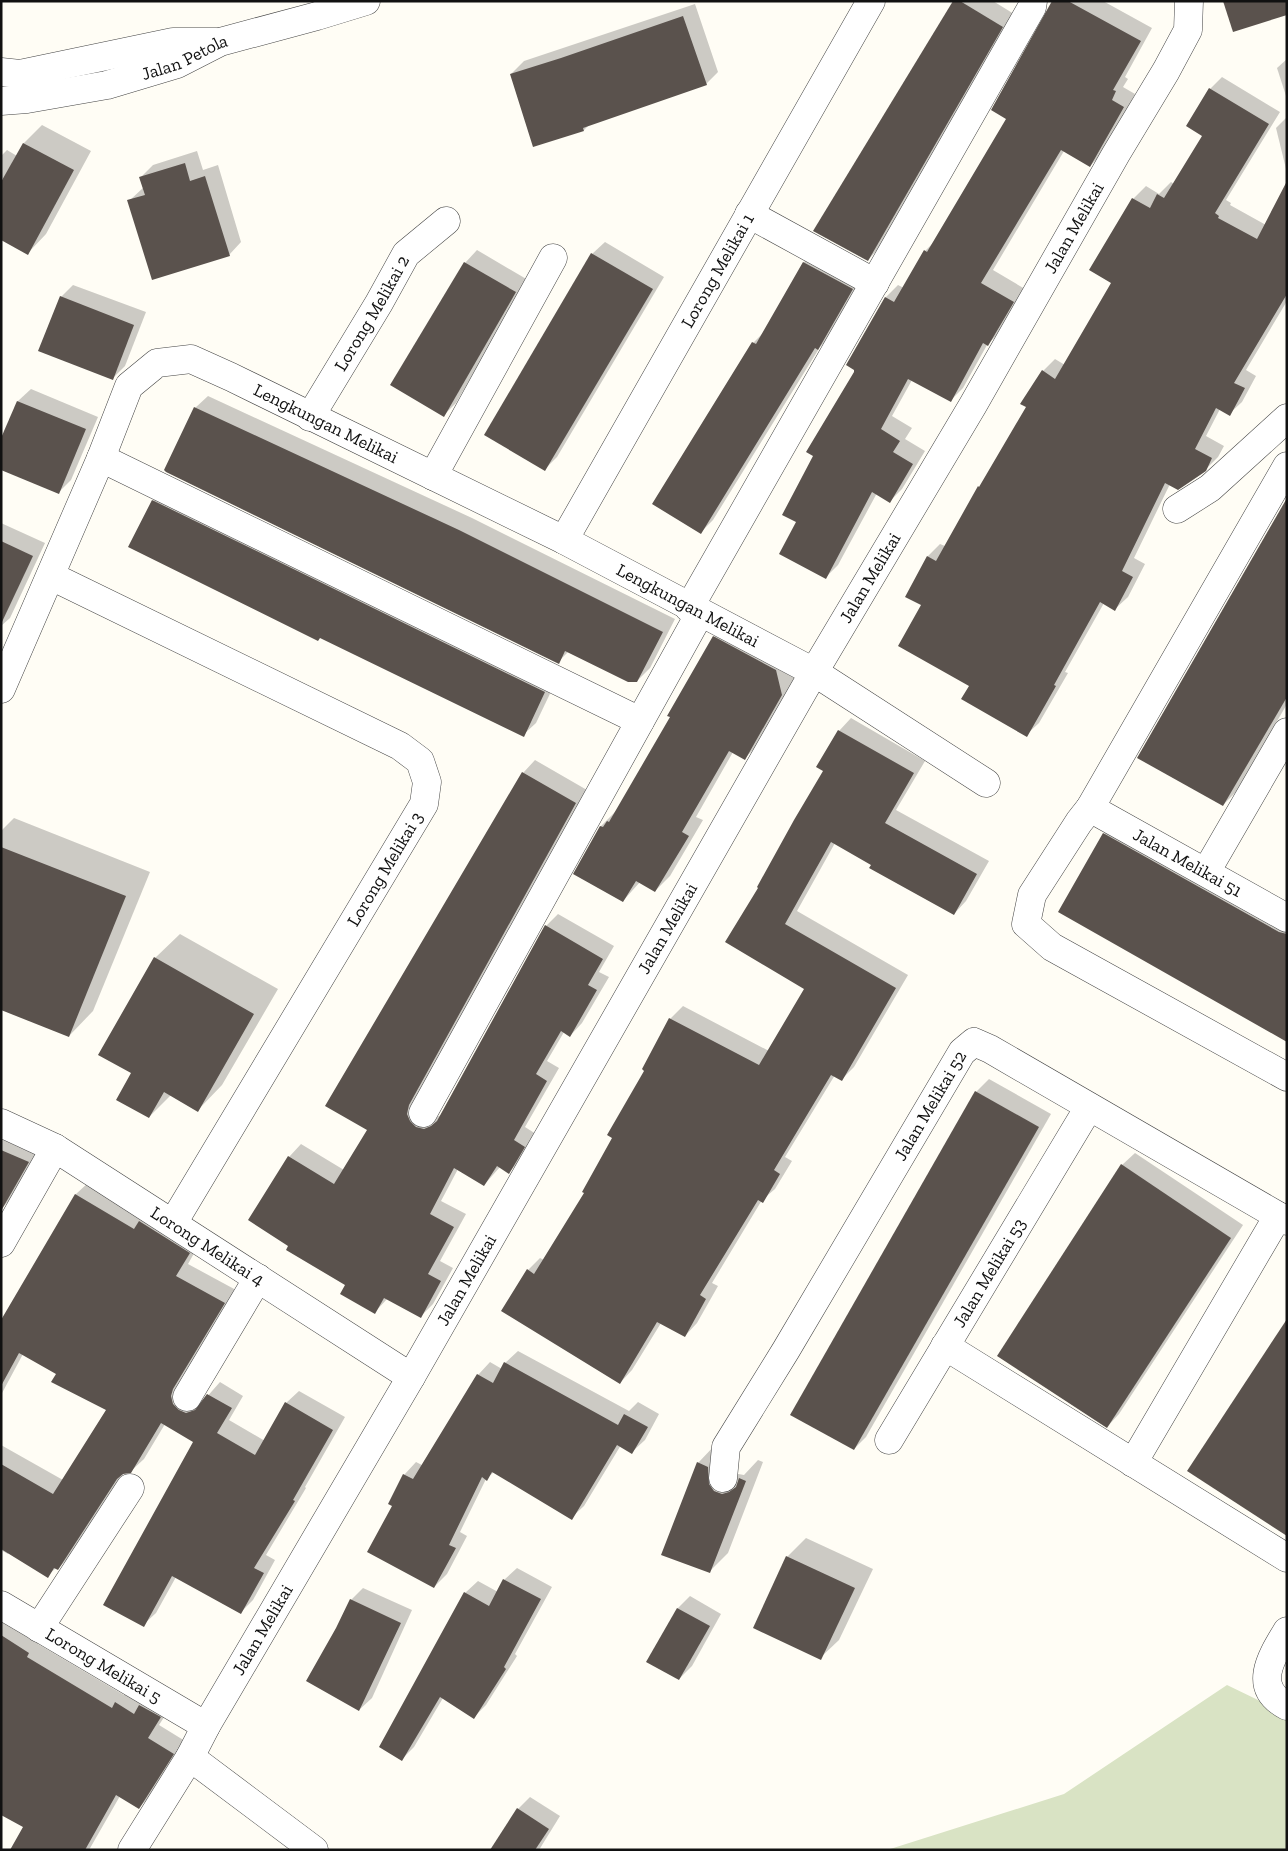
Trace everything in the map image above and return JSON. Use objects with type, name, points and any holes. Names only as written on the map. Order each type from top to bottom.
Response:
[{"type":"street","name":"Jalan Petola","points":[[1,108],[14,100],[107,85],[178,64],[220,42],[308,19],[366,1]]},
{"type":"street","name":"Lorong Melikai 1","points":[[564,540],[871,1]]},
{"type":"street","points":[[423,1113],[640,721],[695,610],[875,282],[1032,7],[1033,1]]},
{"type":"street","name":"Jalan Melikai","points":[[132,1850],[190,1757],[206,1726],[411,1377],[814,672],[969,413],[1116,154],[1166,71],[1188,30],[1189,1]]},
{"type":"street","points":[[1,72],[20,74],[173,42],[220,42]]},
{"type":"street","points":[[749,214],[875,282]]},
{"type":"street","name":"Lorong Melikai 2","points":[[310,417],[379,303],[406,254],[446,221]]},
{"type":"street","points":[[433,476],[553,258]]},
{"type":"street","name":"Lengkungan Melikai","points":[[1,689],[101,458],[129,386],[157,363],[191,359],[564,540],[814,672],[986,783]]},
{"type":"street","points":[[1177,509],[1210,488],[1287,418]]},
{"type":"street","points":[[101,458],[640,721]]},
{"type":"street","points":[[1287,466],[1090,808],[1032,895],[1026,924],[1052,947],[1287,1078]]},
{"type":"street","name":"Lorong Melikai 3","points":[[51,576],[400,746],[420,761],[427,782],[424,804],[172,1223]]},
{"type":"street","points":[[1206,872],[1287,732]]},
{"type":"street","name":"Jalan Melikai 51","points":[[1090,808],[1287,918]]},
{"type":"street","name":"Jalan Melikai 52","points":[[724,1478],[726,1447],[786,1350],[962,1052],[974,1042],[990,1049],[1283,1219],[1134,1463]]},
{"type":"street","name":"Jalan Melikai 53","points":[[889,1440],[1089,1106]]},
{"type":"street","name":"Lorong Melikai 4","points":[[1,1124],[56,1148],[411,1377]]},
{"type":"street","points":[[1,1243],[56,1148]]},
{"type":"street","points":[[187,1397],[258,1278]]},
{"type":"street","points":[[945,1346],[1287,1558]]},
{"type":"street","points":[[39,1628],[130,1488]]},
{"type":"street","name":"Lorong Melikai 5","points":[[1,1605],[206,1726]]},
{"type":"street","points":[[1287,1631],[1268,1665],[1268,1688],[1280,1702],[1287,1706]]},
{"type":"street","points":[[190,1757],[314,1850]]},
{"type":"green space","points":[[1227,1685],[1287,1714],[1287,1850],[887,1850],[1064,1794]]},
{"type":"building","points":[[953,1],[960,1],[1003,27],[868,261],[813,231]]},
{"type":"building","points":[[1052,1],[1068,1],[1141,41],[1113,90],[1116,91],[1112,100],[1124,107],[1090,167],[1061,150],[981,283],[1014,302],[988,346],[983,343],[951,402],[908,379],[881,429],[900,441],[893,452],[913,464],[890,503],[872,492],[826,579],[779,554],[796,522],[782,515],[813,456],[806,452],[854,372],[854,370],[846,365],[885,297],[894,302],[924,250],[927,252],[1006,119],[991,110]]},
{"type":"building","points":[[1223,1],[1287,1],[1287,15],[1233,32]]},
{"type":"building","points":[[683,16],[707,85],[583,128],[584,131],[533,147],[510,74]]},
{"type":"building","points":[[1209,88],[1269,124],[1215,213],[1219,216],[1218,218],[1257,239],[1287,181],[1287,294],[1234,383],[1245,388],[1230,416],[1216,408],[1195,449],[1212,458],[1206,471],[1178,490],[1165,483],[1122,571],[1133,577],[1115,611],[1100,602],[1027,737],[961,699],[969,686],[898,646],[921,605],[905,597],[927,556],[936,561],[978,486],[1026,407],[1020,404],[1042,370],[1055,379],[1111,283],[1089,270],[1132,198],[1150,208],[1157,194],[1164,198],[1202,136],[1186,126]]},
{"type":"building","points":[[23,143],[74,170],[28,255],[1,240],[1,182]]},
{"type":"building","points":[[185,163],[190,181],[205,176],[230,256],[152,280],[127,200],[145,195],[139,177]]},
{"type":"building","points":[[591,253],[653,289],[545,471],[484,435]]},
{"type":"building","points":[[464,262],[516,292],[444,417],[390,385]]},
{"type":"building","points":[[803,262],[853,289],[818,350],[815,348],[701,534],[652,504],[752,342],[756,344]]},
{"type":"building","points":[[60,296],[134,325],[113,380],[38,351]]},
{"type":"building","points":[[17,401],[86,429],[59,494],[1,470],[1,438]]},
{"type":"building","points":[[194,407],[459,530],[663,632],[637,682],[628,682],[565,651],[559,664],[166,472],[164,470]]},
{"type":"building","points":[[1287,498],[1287,697],[1223,806],[1137,758]]},
{"type":"building","points":[[152,500],[545,692],[524,737],[320,638],[318,641],[128,547]]},
{"type":"building","points":[[1,541],[33,556],[1,624]]},
{"type":"building","points":[[713,636],[776,670],[782,695],[745,760],[729,751],[682,832],[689,836],[655,892],[636,881],[623,902],[573,874],[600,826],[603,827],[607,821],[609,822],[670,717],[667,716]]},
{"type":"building","points":[[838,730],[914,773],[885,823],[977,874],[954,915],[869,868],[871,865],[831,842],[785,924],[896,988],[842,1081],[831,1075],[774,1170],[780,1174],[763,1203],[758,1200],[700,1295],[706,1299],[685,1337],[657,1322],[620,1384],[501,1311],[527,1269],[534,1274],[584,1193],[582,1192],[612,1138],[607,1135],[644,1071],[642,1069],[669,1018],[759,1065],[804,989],[725,942],[758,888],[794,820],[823,771],[816,767]]},
{"type":"building","points":[[522,772],[576,803],[409,1105],[407,1114],[410,1121],[416,1127],[424,1129],[437,1121],[545,925],[603,959],[588,985],[597,990],[570,1037],[561,1031],[536,1074],[547,1081],[514,1140],[525,1147],[509,1174],[497,1166],[484,1186],[454,1168],[430,1214],[454,1227],[428,1274],[441,1281],[421,1318],[384,1298],[375,1314],[340,1294],[345,1285],[286,1250],[288,1246],[248,1220],[288,1156],[334,1184],[367,1130],[325,1106]]},
{"type":"building","points":[[1103,833],[1279,932],[1287,934],[1287,1042],[1058,912]]},
{"type":"building","points":[[1,847],[126,896],[69,1037],[1,1010]]},
{"type":"building","points":[[154,957],[254,1014],[198,1112],[164,1092],[149,1118],[116,1100],[131,1073],[98,1055]]},
{"type":"building","points":[[975,1091],[1039,1127],[854,1450],[790,1415]]},
{"type":"building","points":[[1,1150],[29,1162],[1,1211]]},
{"type":"building","points":[[1121,1164],[1231,1238],[1107,1428],[997,1356]]},
{"type":"building","points":[[75,1194],[134,1229],[139,1221],[190,1253],[176,1276],[225,1303],[173,1389],[171,1396],[173,1404],[179,1410],[186,1413],[195,1410],[207,1394],[232,1408],[217,1433],[255,1455],[285,1402],[333,1430],[293,1500],[295,1501],[254,1568],[264,1573],[241,1614],[172,1576],[144,1627],[103,1605],[193,1442],[161,1423],[131,1473],[123,1474],[117,1479],[58,1570],[54,1568],[48,1578],[1,1549],[1,1464],[53,1494],[106,1410],[51,1382],[56,1374],[19,1353],[1,1386],[1,1320]]},
{"type":"building","points":[[1287,1319],[1287,1536],[1187,1471]]},
{"type":"building","points":[[504,1362],[618,1425],[624,1414],[648,1427],[632,1454],[617,1445],[572,1520],[492,1472],[487,1481],[482,1477],[449,1545],[456,1548],[434,1588],[367,1552],[392,1506],[388,1504],[403,1474],[413,1479],[477,1374],[493,1383]]},
{"type":"building","points":[[697,1462],[708,1467],[709,1484],[714,1491],[722,1494],[729,1492],[736,1487],[739,1478],[746,1481],[710,1573],[661,1555]]},
{"type":"building","points":[[786,1556],[855,1588],[821,1660],[753,1628]]},
{"type":"building","points":[[503,1579],[541,1599],[504,1667],[506,1669],[474,1719],[440,1697],[402,1761],[379,1747],[464,1592],[489,1606]]},
{"type":"building","points":[[350,1599],[401,1623],[359,1711],[306,1681]]},
{"type":"building","points":[[677,1608],[710,1626],[679,1680],[646,1662]]},
{"type":"building","points":[[1,1635],[29,1653],[27,1657],[112,1708],[115,1702],[134,1714],[139,1705],[161,1717],[148,1738],[174,1754],[139,1809],[116,1795],[85,1850],[10,1850],[23,1827],[1,1815]]},
{"type":"building","points":[[517,1808],[549,1829],[535,1850],[490,1850]]}]
